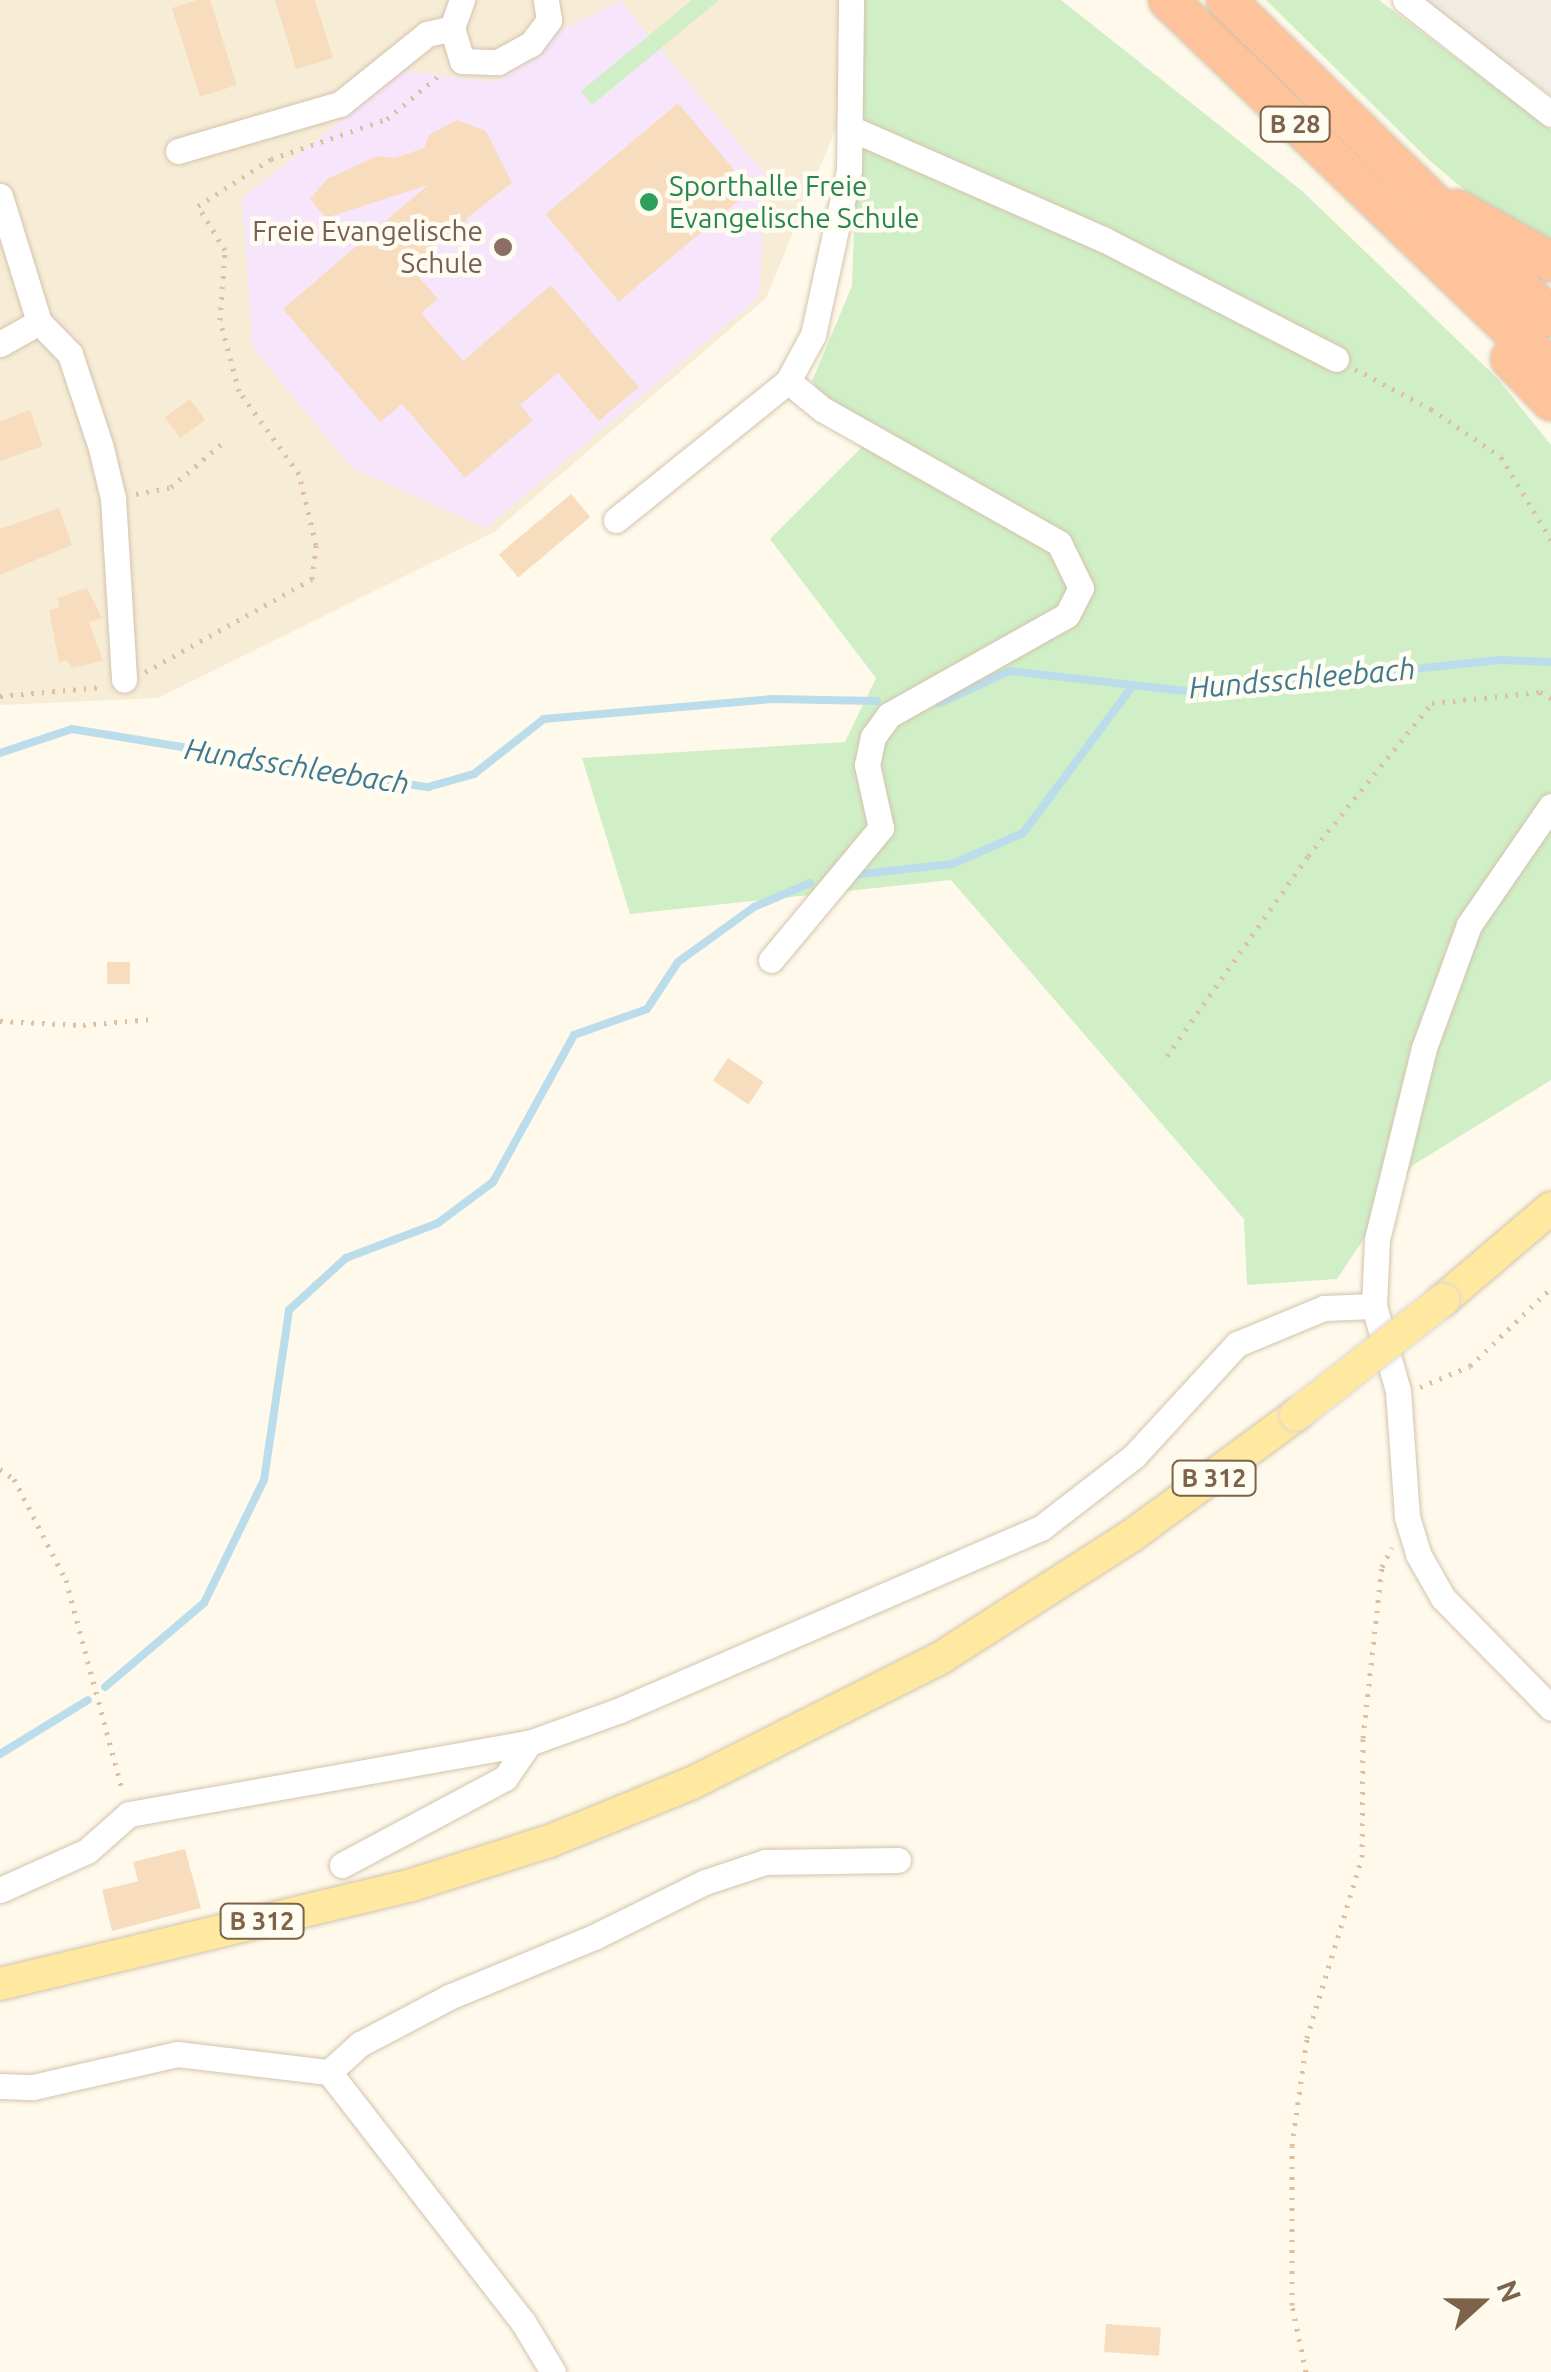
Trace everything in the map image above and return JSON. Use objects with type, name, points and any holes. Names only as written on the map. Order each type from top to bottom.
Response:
[{"type":"highway","name":"B 28","points":[[1168,0],[1551,368]]},
{"type":"highway","name":"B 28","points":[[1226,0],[1408,182],[1551,317]]},
{"type":"highway","name":"B 28","points":[[1408,182],[1551,262]]},
{"type":"highway","name":"B 28","points":[[1422,247],[1474,322],[1551,400]]},
{"type":"main road","name":"B 312","points":[[0,1984],[412,1886],[550,1841],[692,1784],[942,1657],[1130,1537],[1296,1415],[1443,1300],[1551,1208]]},
{"type":"street","points":[[462,0],[452,28],[462,60],[498,62],[530,44],[549,20],[546,0]]},
{"type":"street","points":[[616,520],[788,381],[813,335],[844,199],[850,128],[852,0]]},
{"type":"street","points":[[1405,0],[1551,114]]},
{"type":"street","points":[[178,151],[340,104],[427,34],[452,28]]},
{"type":"street","points":[[850,128],[1103,239],[1336,358]]},
{"type":"street","points":[[0,196],[40,322],[70,354],[113,498],[124,680]]},
{"type":"street","points":[[0,344],[40,322]]},
{"type":"street","points":[[771,960],[880,828],[867,765],[872,738],[889,716],[1067,615],[1080,588],[1060,543],[822,409],[788,381]]},
{"type":"street","points":[[1551,806],[1469,925],[1424,1048],[1377,1240],[1374,1306],[1398,1391],[1407,1517],[1443,1598],[1551,1708]]},
{"type":"street","points":[[0,1890],[87,1850],[129,1814],[529,1743],[1041,1528],[1134,1456],[1237,1344],[1324,1308],[1374,1306]]},
{"type":"street","points":[[342,1865],[504,1778],[529,1743]]},
{"type":"street","points":[[328,2072],[360,2044],[448,1998],[594,1938],[705,1882],[765,1862],[898,1860]]},
{"type":"street","points":[[0,2086],[33,2086],[177,2054],[328,2072],[523,2322],[553,2372]]},
{"type":"path","points":[[0,696],[87,691],[124,680],[312,579],[316,545],[299,474],[238,391],[220,320],[226,250],[198,206],[271,159],[387,120],[462,60]]},
{"type":"path","points":[[1336,358],[1431,409],[1501,457],[1551,540]]},
{"type":"path","points":[[113,498],[171,487],[225,441]]},
{"type":"path","points":[[1167,1056],[1308,856],[1432,703],[1540,692],[1551,698]]},
{"type":"path","points":[[0,1021],[83,1026],[151,1018]]},
{"type":"path","points":[[1398,1391],[1438,1384],[1470,1366],[1551,1288]]},
{"type":"path","points":[[0,1469],[14,1480],[66,1580],[129,1814]]},
{"type":"path","points":[[1306,2372],[1292,2305],[1292,2146],[1308,2038],[1362,1857],[1363,1738],[1382,1567],[1407,1517]]},
{"type":"shaded area","points":[[0,0],[889,0],[766,298],[494,532],[158,698],[0,705]]},
{"type":"shaded area","points":[[1420,0],[1551,0],[1551,95],[1531,81]]},
{"type":"shaded area","name":"Freie Evangelische Schule","points":[[620,1],[764,173],[760,296],[486,528],[352,468],[253,348],[242,198],[405,71],[497,82],[556,33]]},
{"type":"green space","points":[[692,0],[719,0],[592,105],[581,91]]},
{"type":"green space","points":[[862,0],[1061,0],[1301,190],[1497,378],[1551,445],[1551,1080],[1413,1165],[1337,1279],[1247,1285],[1244,1219],[951,880],[630,914],[582,758],[845,742],[876,678],[770,539],[861,448],[812,381],[852,286]]},
{"type":"green space","points":[[1266,0],[1379,0],[1551,130],[1551,254],[1522,238],[1429,160]]},
{"type":"building","points":[[210,0],[237,85],[200,97],[172,8]]},
{"type":"building","points":[[275,0],[315,0],[333,58],[296,69]]},
{"type":"building","name":"Sporthalle Freie Evangelische Schule","points":[[678,103],[751,190],[619,302],[545,214]]},
{"type":"building","points":[[457,120],[486,131],[512,183],[467,218],[463,239],[439,241],[410,267],[438,299],[421,313],[463,361],[551,285],[639,387],[599,421],[558,373],[520,405],[533,420],[465,478],[402,404],[380,422],[283,309],[428,185],[326,218],[310,199],[327,179],[377,156],[395,158],[424,148],[429,135]]},
{"type":"building","points":[[190,399],[205,420],[180,438],[165,417]]},
{"type":"building","points":[[30,410],[43,446],[0,461],[0,421]]},
{"type":"building","points":[[571,494],[590,517],[518,577],[499,554]]},
{"type":"building","points":[[59,508],[72,545],[0,575],[0,529]]},
{"type":"building","points":[[87,588],[102,618],[89,622],[103,661],[71,668],[67,660],[59,663],[49,610],[60,607],[57,598]]},
{"type":"building","points":[[107,962],[130,962],[130,984],[107,984]]},
{"type":"building","points":[[728,1058],[764,1082],[749,1104],[713,1080]]},
{"type":"building","points":[[185,1849],[201,1908],[112,1931],[102,1890],[138,1881],[133,1862]]},
{"type":"building","points":[[1106,2324],[1161,2328],[1159,2356],[1104,2352]]},
{"type":"waterway","name":"Hundsschleebach","points":[[940,703],[1010,671],[1194,692],[1499,660],[1551,662]]},
{"type":"waterway","points":[[852,875],[952,864],[1023,833],[1132,687]]},
{"type":"waterway","name":"Hundsschleebach","points":[[0,753],[72,729],[428,787],[474,774],[544,719],[772,699],[877,701]]},
{"type":"waterway","points":[[105,1687],[204,1603],[264,1480],[289,1310],[346,1258],[438,1223],[493,1182],[574,1035],[647,1009],[678,962],[754,907],[810,883]]},
{"type":"waterway","points":[[0,1754],[88,1700]]},
{"type":"place","name":"Sporthalle Freie Evangelische Schule","points":[[649,202]]},
{"type":"place","name":"Freie Evangelische Schule","points":[[503,247]]}]
